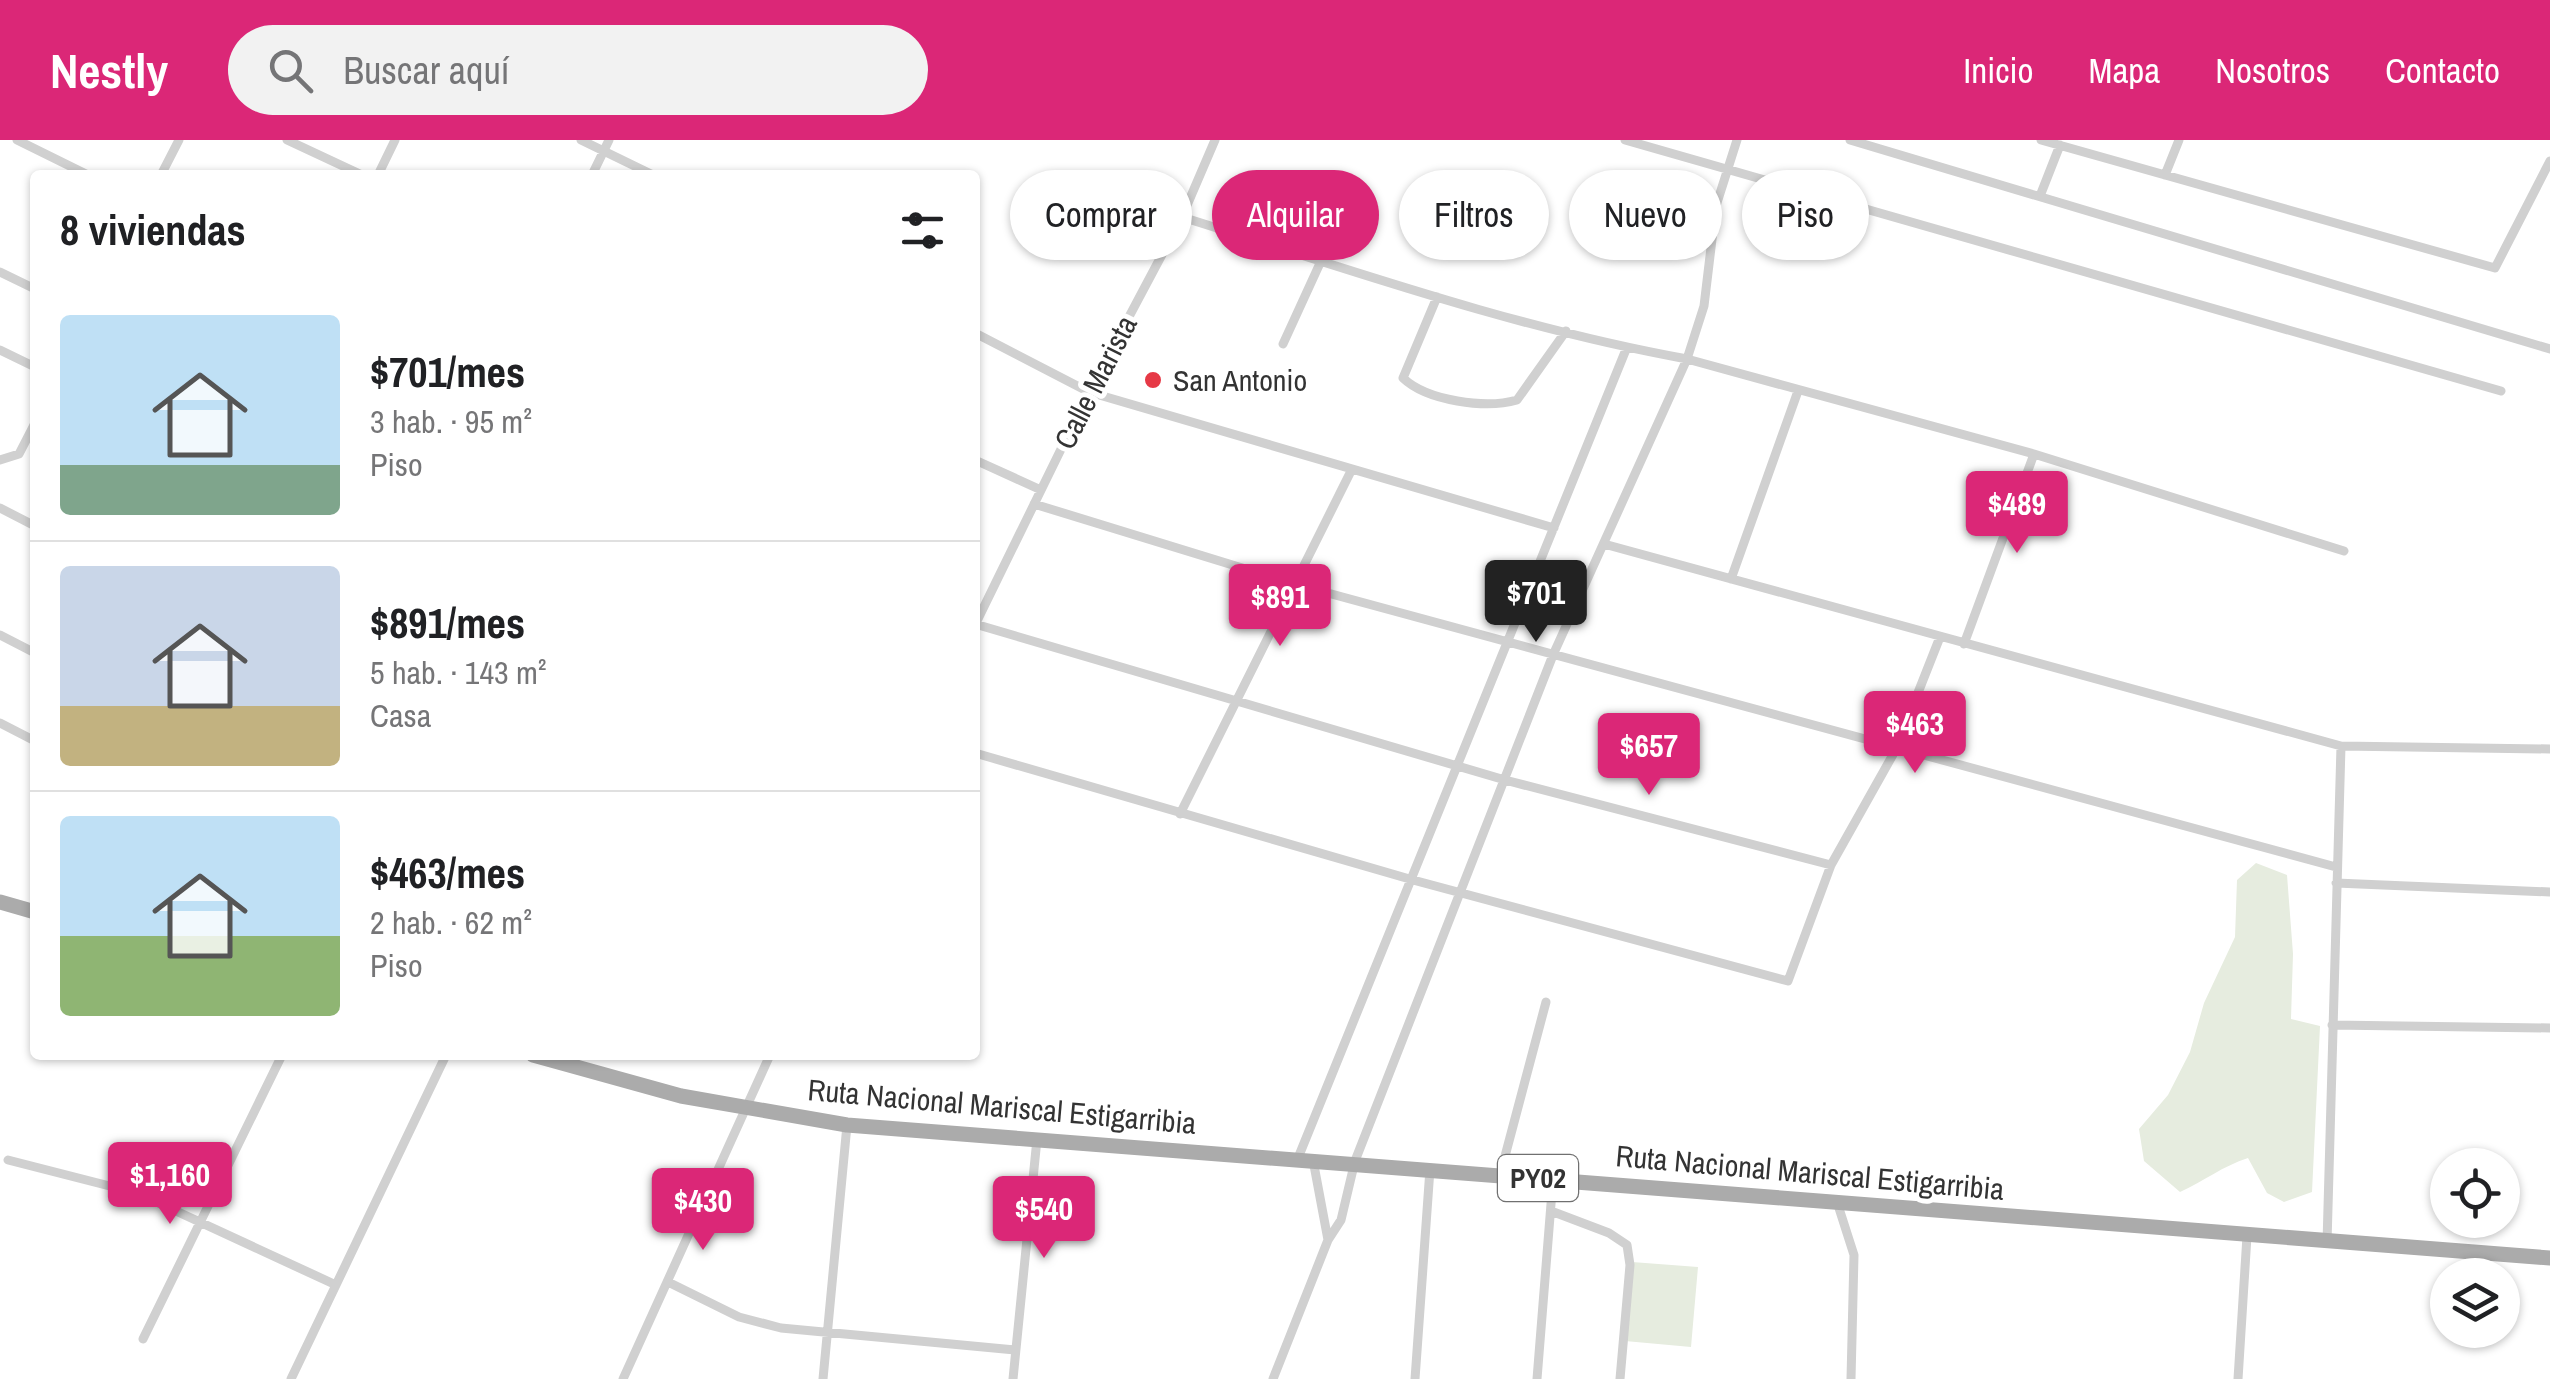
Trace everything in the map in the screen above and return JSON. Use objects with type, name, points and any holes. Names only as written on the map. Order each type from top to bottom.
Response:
[{"type":"main road","points":[[0,902],[30,911]]},
{"type":"main road","name":"Ruta Nacional Mariscal Estigarribia","points":[[553,1060],[746,1110],[847,1125],[2550,1258]]},
{"type":"street","points":[[17,140],[78,170]]},
{"type":"street","points":[[164,170],[179,140]]},
{"type":"street","points":[[288,140],[351,170]]},
{"type":"street","points":[[380,170],[394,140]]},
{"type":"street","points":[[580,140],[643,170]]},
{"type":"street","points":[[594,170],[609,140]]},
{"type":"street","name":"Calle Marista","points":[[1192,194],[1215,140]]},
{"type":"street","points":[[1625,140],[2502,391]]},
{"type":"street","points":[[1273,1379],[1328,1240],[1340,1220],[1355,1162],[1552,655],[1687,359],[1704,306],[1716,206],[1737,140]]},
{"type":"street","points":[[1850,140],[2550,348]]},
{"type":"street","points":[[2041,140],[2495,268],[2550,161]]},
{"type":"street","points":[[2166,175],[2179,140]]},
{"type":"street","points":[[2040,196],[2060,145]]},
{"type":"street","points":[[1192,220],[1437,297],[1687,359],[2034,454],[2344,552]]},
{"type":"street","name":"Calle Marista","points":[[980,607],[1159,260]]},
{"type":"street","points":[[1283,344],[1320,261]]},
{"type":"street","points":[[0,272],[30,287]]},
{"type":"street","points":[[1437,297],[1404,378],[1428,394],[1492,403],[1517,400],[1566,331]]},
{"type":"street","points":[[980,335],[1089,392],[1554,528]]},
{"type":"street","points":[[1328,1240],[1306,1159],[1458,765],[1627,347]]},
{"type":"street","points":[[0,350],[30,365]]},
{"type":"street","points":[[1731,579],[1798,392]]},
{"type":"street","points":[[0,460],[19,454],[30,433]]},
{"type":"street","points":[[1964,644],[2034,454]]},
{"type":"street","points":[[980,462],[1041,490]]},
{"type":"street","points":[[1180,814],[1291,583],[1351,471]]},
{"type":"street","points":[[1034,504],[1291,583],[1896,751],[2336,867]]},
{"type":"street","points":[[0,508],[30,523]]},
{"type":"street","points":[[1604,544],[2341,746],[2550,749]]},
{"type":"street","points":[[980,626],[1505,780],[1831,866]]},
{"type":"street","points":[[0,635],[30,650]]},
{"type":"street","points":[[980,754],[1413,880],[1788,981],[1831,866],[1896,751],[1940,637]]},
{"type":"street","points":[[0,723],[30,738]]},
{"type":"street","points":[[2327,1243],[2341,746]]},
{"type":"street","points":[[2336,883],[2550,892]]},
{"type":"street","points":[[1500,1174],[1546,1002]]},
{"type":"street","points":[[2332,1025],[2550,1028]]},
{"type":"street","points":[[144,1339],[280,1060]]},
{"type":"street","points":[[290,1379],[444,1060]]},
{"type":"street","points":[[623,1379],[768,1060]]},
{"type":"street","points":[[823,1379],[847,1125]]},
{"type":"street","points":[[1013,1379],[1038,1139]]},
{"type":"street","points":[[8,1160],[137,1192],[336,1285]]},
{"type":"street","points":[[1415,1379],[1430,1169]]},
{"type":"street","points":[[1537,1379],[1553,1179]]},
{"type":"street","points":[[1837,1202],[1854,1255],[1851,1379]]},
{"type":"street","points":[[1551,1212],[1608,1233],[1627,1245],[1630,1264],[1620,1379]]},
{"type":"street","points":[[2238,1379],[2247,1236]]},
{"type":"street","points":[[668,1282],[739,1317],[781,1328],[1015,1350]]},
{"type":"shaded area","points":[[2256,863],[2287,875],[2293,954],[2291,1019],[2320,1026],[2312,1192],[2284,1202],[2267,1193],[2248,1158],[2180,1192],[2144,1161],[2139,1129],[2168,1095],[2190,1052],[2204,1003],[2235,937],[2237,880]]},
{"type":"shaded area","points":[[1632,1262],[1698,1267],[1691,1347],[1625,1341]]},
{"type":"place","name":"San Antonio","points":[[1153,380]]}]
